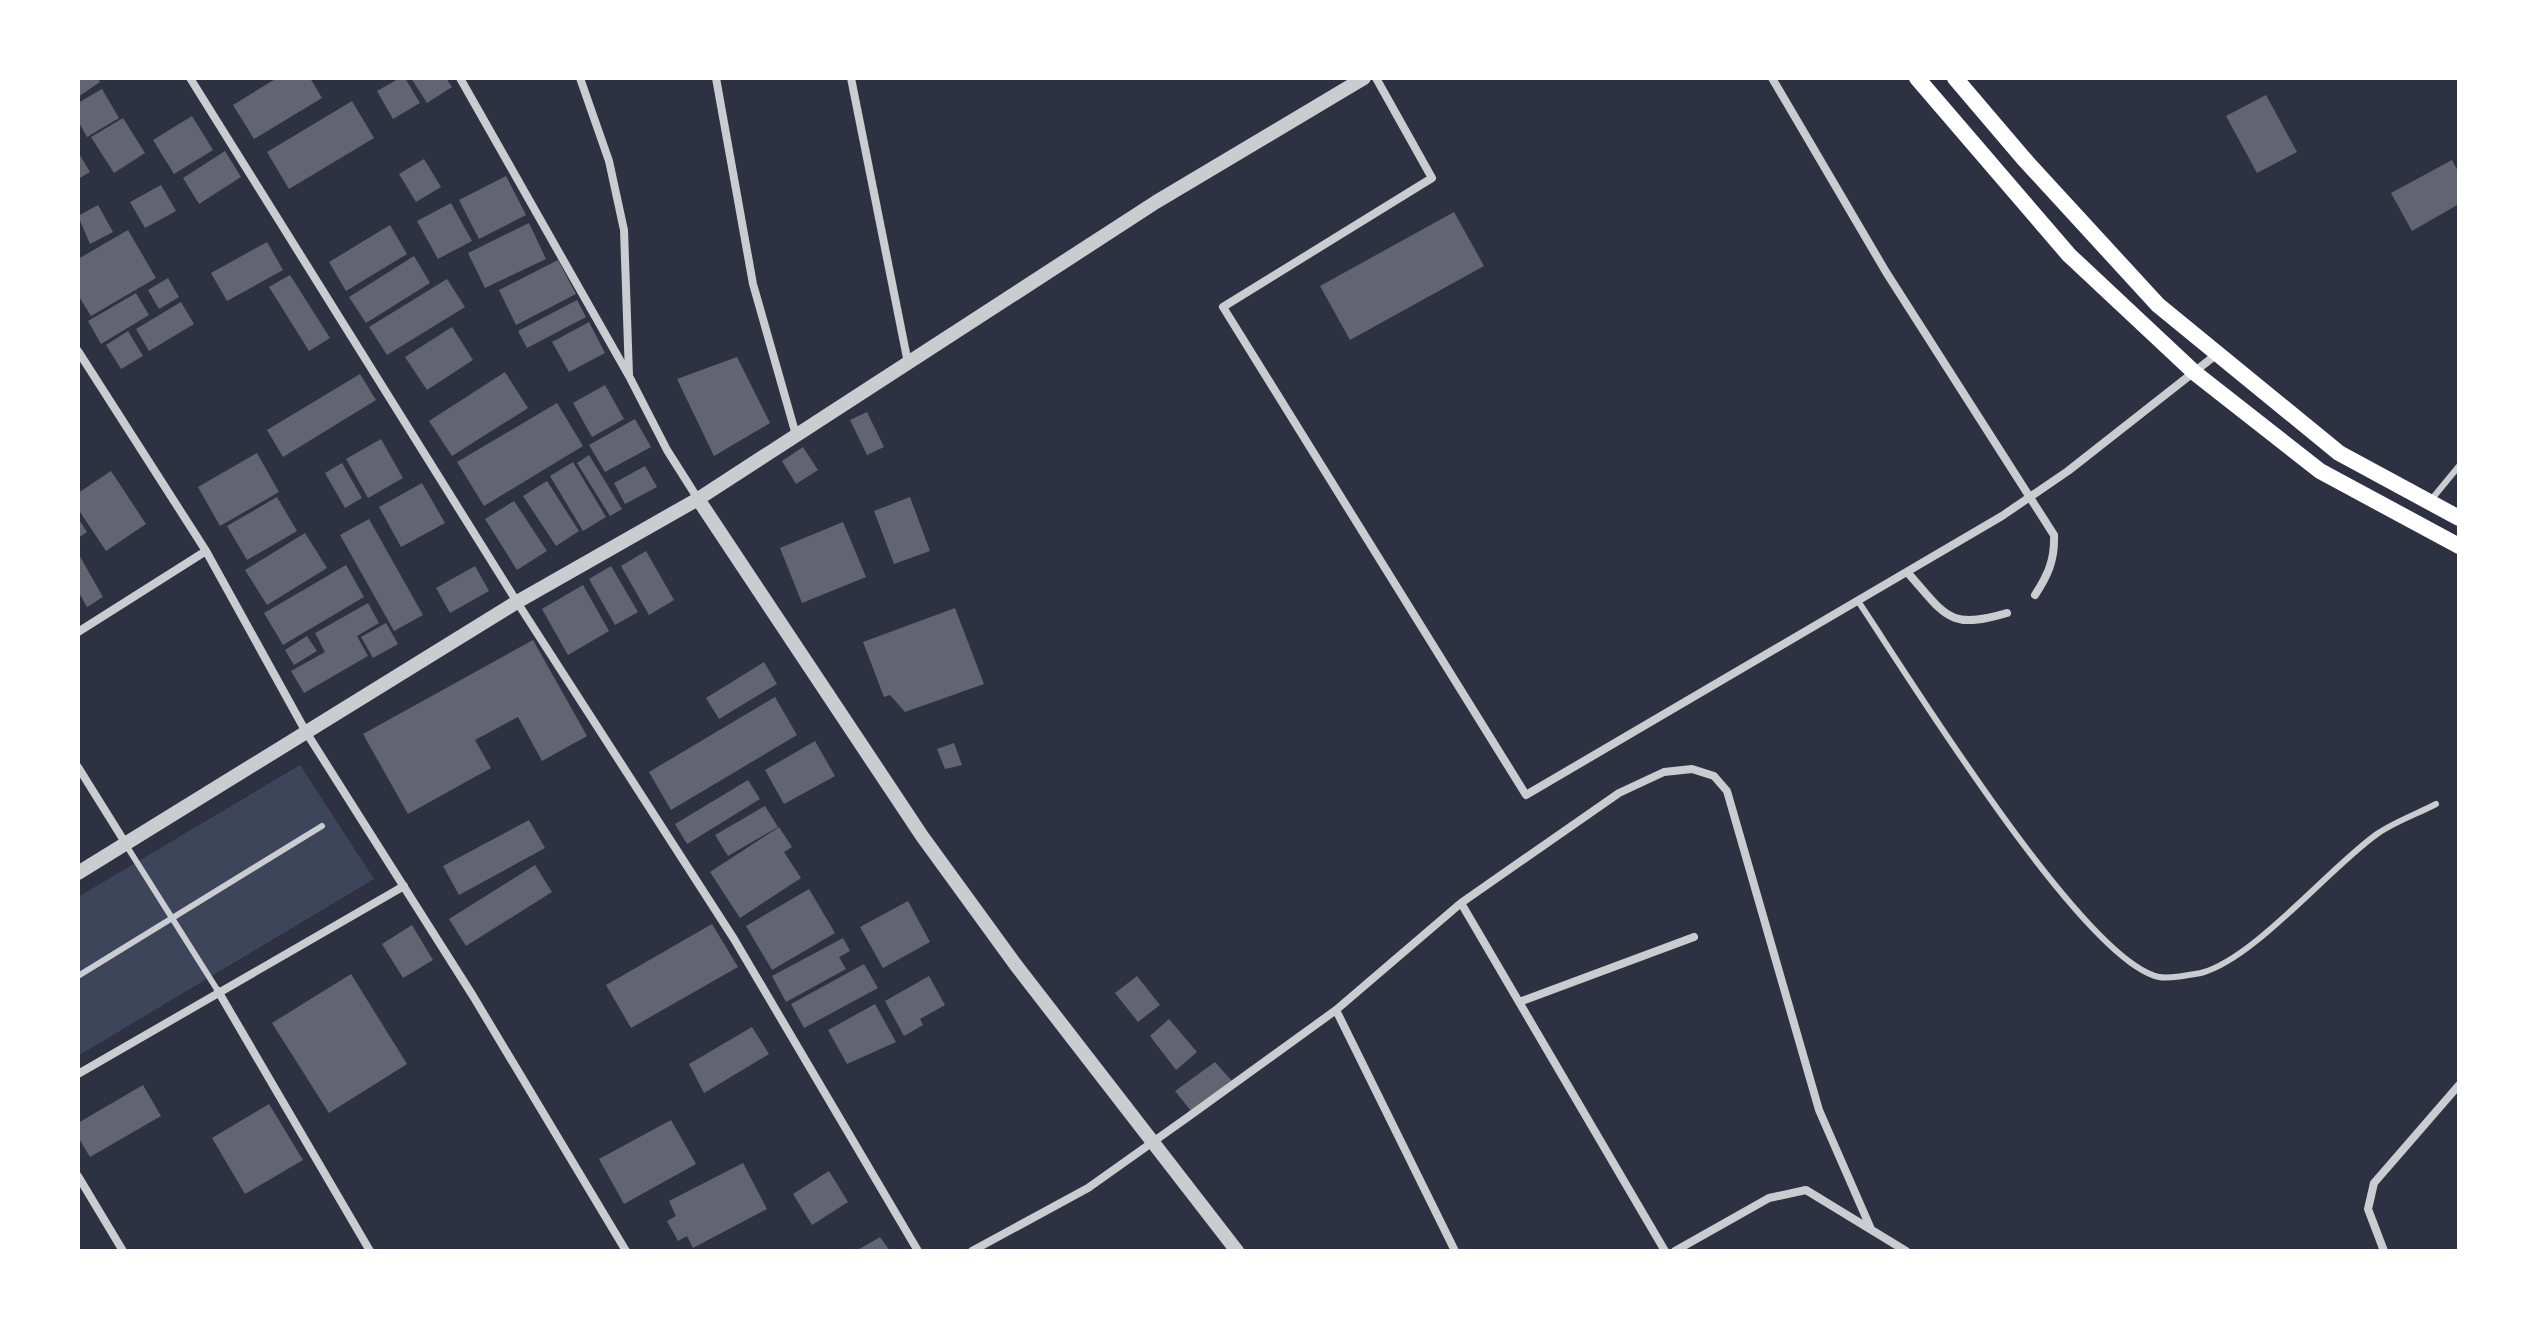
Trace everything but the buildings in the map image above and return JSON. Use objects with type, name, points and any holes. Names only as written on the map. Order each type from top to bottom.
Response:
[{"type":"main road","points":[[1955,78],[2024,159],[2158,305],[2339,453],[2459,518]]},
{"type":"main road","points":[[1926,81],[2069,255],[2195,373],[2320,471],[2459,546]]},
{"type":"street","points":[[190,78],[517,602],[734,939],[918,1251]]},
{"type":"street","points":[[460,78],[629,376],[667,450],[698,499],[922,836],[1015,964],[1237,1251]]},
{"type":"street","points":[[580,78],[609,161],[624,230],[629,376]]},
{"type":"street","points":[[716,78],[753,284],[796,435]]},
{"type":"street","points":[[851,78],[908,363]]},
{"type":"street","points":[[78,873],[517,602],[698,499],[1156,202],[1364,78]]},
{"type":"street","points":[[1376,78],[1432,178],[1223,307],[1526,795],[2029,497],[2217,354]]},
{"type":"street","points":[[1772,78],[1886,272],[2054,535],[2049,573],[2035,595]]},
{"type":"street","points":[[78,351],[206,551],[306,732],[404,886],[626,1251]]},
{"type":"street","points":[[78,632],[206,551]]},
{"type":"street","points":[[1907,572],[1948,618],[1976,622],[2007,613]]},
{"type":"street","points":[[78,767],[126,845]]},
{"type":"street","points":[[972,1251],[1088,1188],[1153,1142],[1336,1010],[1461,903],[1619,793],[1664,772],[1692,769],[1714,776],[1727,791],[1819,1110],[1871,1229]]},
{"type":"street","points":[[78,1074],[404,886]]},
{"type":"street","points":[[1461,903],[1665,1251]]},
{"type":"street","points":[[1519,1002],[1694,937]]},
{"type":"street","points":[[218,991],[370,1251]]},
{"type":"street","points":[[1336,1010],[1455,1251]]},
{"type":"street","points":[[2384,1251],[2368,1209],[2374,1183],[2459,1085]]},
{"type":"street","points":[[78,1176],[123,1251]]},
{"type":"street","points":[[1675,1251],[1769,1198],[1806,1190],[1906,1251]]},
{"type":"lane","points":[[2430,502],[2459,466]]},
{"type":"lane","points":[[1858,601],[1997,808],[2086,924],[2128,962],[2159,977],[2203,972],[2246,947],[2378,833],[2436,804]]},
{"type":"lane","points":[[78,976],[322,826]]},
{"type":"lane","points":[[126,845],[218,991]]},
{"type":"shaded area","points":[[300,765],[374,879],[78,1056],[78,897]]}]
